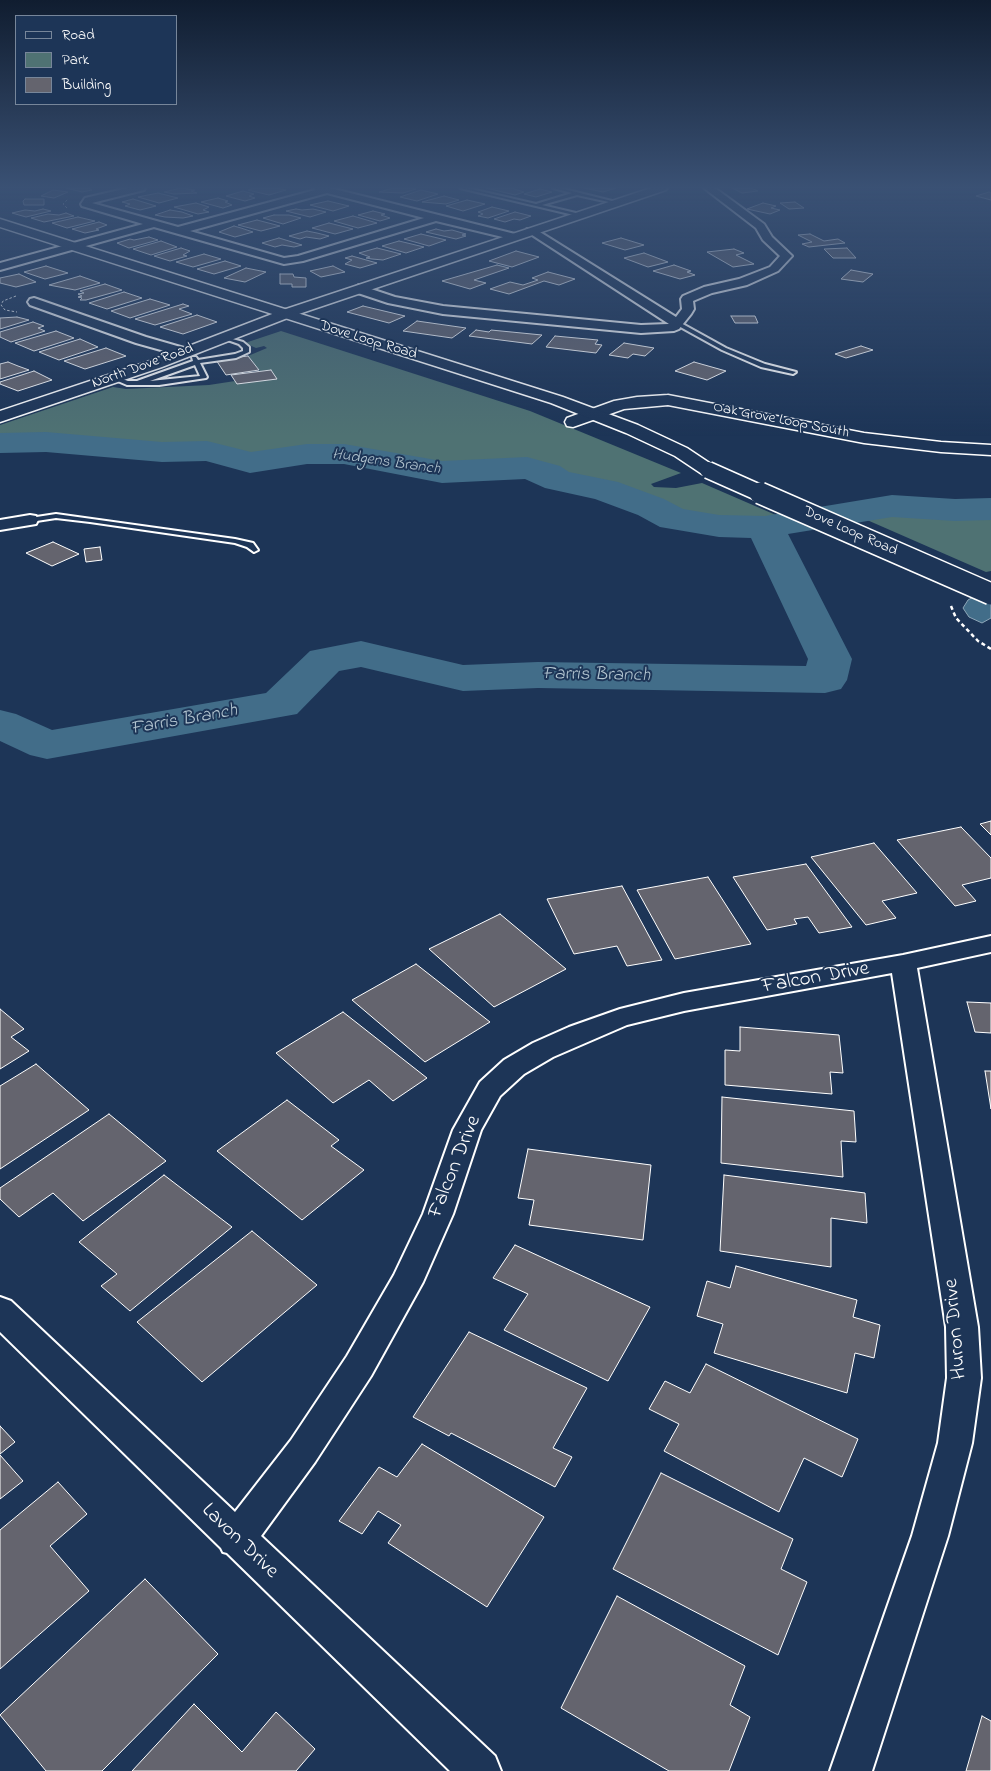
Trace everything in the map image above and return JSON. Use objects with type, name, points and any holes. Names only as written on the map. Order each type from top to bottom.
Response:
[{"type":"main road","name":"Dove Loop Road","points":[[116,271],[499,395],[670,460],[708,470],[991,594]]},
{"type":"main road","points":[[150,271],[285,314]]},
{"type":"main road","name":"Dove Loop Road","points":[[285,314],[413,271]]},
{"type":"main road","name":"Dove Loop Road","points":[[285,314],[595,413],[681,452],[708,470]]},
{"type":"main road","name":"North Dove Road","points":[[4,413],[114,378],[191,357],[224,338],[285,314]]},
{"type":"main road","name":"Oak Grove Loop South","points":[[573,422],[595,413],[637,402],[668,400],[864,438],[942,447],[991,450]]},
{"type":"street","points":[[595,271],[677,323]]},
{"type":"street","points":[[359,289],[392,300],[443,310],[641,329],[669,328],[677,323],[688,309],[682,299],[708,290],[743,282],[770,271]]},
{"type":"street","points":[[642,300],[661,300]]},
{"type":"street","points":[[34,302],[191,357]]},
{"type":"street","points":[[0,525],[30,520]]},
{"type":"street","name":"Falcon Drive","points":[[236,1539],[302,1451],[359,1366],[407,1282],[438,1214],[467,1130],[490,1089],[514,1067],[543,1050],[620,1018],[684,1002],[903,963],[991,944]]},
{"type":"street","name":"Huron Drive","points":[[851,1771],[930,1536],[955,1443],[964,1378],[962,1327],[903,963]]},
{"type":"street","name":"Lavon Drive","points":[[0,1311],[480,1771]]},
{"type":"lane","points":[[677,323],[739,356],[763,366],[793,372]]},
{"type":"lane","points":[[138,383],[191,357],[236,356],[246,352],[246,347],[242,343],[224,338]]},
{"type":"lane","points":[[114,378],[127,383],[159,383],[204,377],[191,357]]},
{"type":"lane","points":[[30,520],[56,516],[90,520],[235,541],[250,545],[254,550]]},
{"type":"green space","points":[[281,331],[530,411],[681,473],[651,484],[654,487],[676,488],[702,483],[792,522],[765,527],[694,523],[673,519],[651,507],[605,490],[558,480],[547,474],[527,468],[442,471],[392,464],[343,454],[307,454],[250,463],[207,451],[162,452],[46,442],[0,443],[0,425],[113,387],[126,389],[209,385],[235,381],[238,384],[276,379],[271,370],[260,371],[248,356],[267,348],[264,346],[256,348],[245,343]]},
{"type":"green space","points":[[917,509],[960,514],[991,512],[991,571],[986,572],[851,513]]},
{"type":"water","points":[[991,587],[991,618],[982,623],[969,617],[963,608],[968,600]]},
{"type":"building","points":[[61,271],[68,273],[45,279],[24,272]]},
{"type":"building","points":[[203,271],[225,271],[214,274]]},
{"type":"building","points":[[240,271],[266,272],[245,282],[224,278]]},
{"type":"building","points":[[310,271],[342,271],[345,272],[321,277]]},
{"type":"building","points":[[478,271],[501,271],[474,280],[486,283],[470,289],[442,281]]},
{"type":"building","points":[[653,271],[690,271],[687,272],[695,275],[680,279]]},
{"type":"building","points":[[850,271],[873,274],[863,282],[841,279]]},
{"type":"building","points":[[548,272],[575,279],[559,285],[544,281],[509,294],[490,289],[510,282],[523,285],[538,280],[532,278]]},
{"type":"building","points":[[19,274],[36,282],[16,287],[0,283],[0,278]]},
{"type":"building","points":[[280,274],[293,274],[294,277],[306,278],[306,287],[292,287],[292,284],[280,284]]},
{"type":"building","points":[[80,276],[100,283],[75,290],[49,285]]},
{"type":"building","points":[[105,284],[122,290],[86,300],[80,300],[82,298],[78,297],[82,296],[78,294],[84,293],[80,291]]},
{"type":"building","points":[[124,292],[142,298],[107,309],[89,303]]},
{"type":"building","points":[[150,299],[170,305],[130,318],[111,311]]},
{"type":"building","points":[[183,304],[189,306],[179,309],[192,314],[155,325],[135,319]]},
{"type":"building","points":[[363,306],[405,316],[389,323],[347,312]]},
{"type":"building","points":[[197,315],[217,322],[183,334],[160,327]]},
{"type":"building","points":[[731,316],[755,316],[758,323],[735,323]]},
{"type":"building","points":[[17,317],[29,320],[0,329],[0,318]]},
{"type":"building","points":[[417,321],[466,328],[452,338],[403,331]]},
{"type":"building","points":[[33,322],[44,326],[38,328],[45,331],[11,342],[0,337],[0,332]]},
{"type":"building","points":[[476,330],[542,335],[532,344],[469,336]]},
{"type":"building","points":[[56,331],[74,338],[34,351],[15,343]]},
{"type":"building","points":[[555,336],[598,340],[595,344],[602,345],[596,353],[546,347]]},
{"type":"building","points":[[80,339],[98,347],[59,360],[39,352]]},
{"type":"building","points":[[624,343],[654,348],[645,356],[633,354],[628,358],[609,355]]},
{"type":"building","points":[[861,346],[873,350],[846,358],[835,354]]},
{"type":"building","points":[[106,348],[126,356],[85,369],[64,361]]},
{"type":"building","points":[[248,356],[259,370],[226,375],[216,360]]},
{"type":"building","points":[[8,362],[29,370],[0,379],[0,364]]},
{"type":"building","points":[[694,362],[726,371],[707,380],[675,371]]},
{"type":"building","points":[[271,370],[277,379],[237,384],[231,375]]},
{"type":"building","points":[[34,371],[52,380],[18,391],[0,384],[0,382]]},
{"type":"building","points":[[53,542],[79,554],[52,566],[26,553]]},
{"type":"building","points":[[100,547],[102,560],[86,562],[84,549]]},
{"type":"building","points":[[991,821],[991,835],[980,824]]},
{"type":"building","points":[[961,827],[991,858],[991,878],[962,885],[976,901],[955,906],[897,840]]},
{"type":"building","points":[[874,843],[917,893],[882,901],[896,918],[866,925],[811,857]]},
{"type":"building","points":[[806,864],[852,927],[819,933],[808,917],[794,919],[797,924],[767,930],[733,877]]},
{"type":"building","points":[[708,877],[751,944],[675,959],[637,890]]},
{"type":"building","points":[[622,886],[662,960],[627,966],[617,946],[574,954],[547,899]]},
{"type":"building","points":[[500,914],[566,969],[494,1007],[429,949]]},
{"type":"building","points":[[416,964],[490,1022],[425,1062],[352,1000]]},
{"type":"building","points":[[967,1002],[991,1003],[991,1033],[975,1032]]},
{"type":"building","points":[[0,1009],[24,1029],[11,1037],[29,1051],[0,1069]]},
{"type":"building","points":[[343,1012],[427,1078],[393,1101],[369,1080],[333,1103],[276,1053]]},
{"type":"building","points":[[740,1027],[839,1035],[843,1073],[830,1072],[832,1094],[725,1085],[725,1050],[740,1051]]},
{"type":"building","points":[[36,1064],[89,1110],[0,1169],[0,1086]]},
{"type":"building","points":[[985,1071],[991,1071],[991,1109]]},
{"type":"building","points":[[722,1097],[854,1111],[856,1142],[841,1141],[843,1177],[721,1163]]},
{"type":"building","points":[[287,1100],[339,1140],[331,1146],[364,1170],[302,1220],[217,1151]]},
{"type":"building","points":[[109,1114],[166,1161],[83,1221],[53,1193],[19,1217],[0,1199],[0,1188]]},
{"type":"building","points":[[528,1149],[651,1165],[643,1240],[529,1225],[534,1200],[518,1198]]},
{"type":"building","points":[[164,1175],[232,1227],[130,1311],[101,1286],[117,1274],[79,1242]]},
{"type":"building","points":[[724,1175],[865,1193],[867,1223],[831,1218],[831,1267],[720,1251]]},
{"type":"building","points":[[252,1231],[317,1285],[202,1382],[137,1322]]},
{"type":"building","points":[[515,1245],[650,1307],[608,1381],[504,1330],[528,1294],[493,1278]]},
{"type":"building","points":[[736,1266],[857,1300],[853,1317],[880,1325],[874,1358],[855,1353],[847,1393],[714,1353],[723,1324],[697,1316],[707,1281],[730,1288]]},
{"type":"building","points":[[469,1332],[587,1388],[553,1448],[572,1457],[555,1487],[451,1433],[449,1436],[413,1417]]},
{"type":"building","points":[[706,1364],[858,1439],[842,1477],[804,1458],[779,1512],[664,1451],[679,1424],[649,1409],[665,1381],[690,1393]]},
{"type":"building","points":[[0,1426],[15,1442],[0,1454]]},
{"type":"building","points":[[422,1444],[544,1517],[487,1607],[388,1543],[401,1525],[378,1511],[362,1534],[339,1521],[379,1467],[397,1477]]},
{"type":"building","points":[[0,1455],[23,1481],[0,1499]]},
{"type":"building","points":[[661,1473],[793,1539],[781,1569],[807,1582],[778,1655],[613,1569]]},
{"type":"building","points":[[58,1482],[87,1514],[50,1546],[89,1591],[0,1669],[0,1530]]},
{"type":"building","points":[[145,1579],[218,1654],[102,1771],[46,1771],[0,1715]]},
{"type":"building","points":[[617,1596],[745,1666],[730,1705],[750,1717],[729,1771],[669,1771],[561,1708]]},
{"type":"building","points":[[194,1704],[242,1752],[276,1712],[315,1749],[296,1771],[132,1771]]},
{"type":"building","points":[[982,1716],[991,1721],[991,1771],[966,1771]]},
{"type":"waterway","name":"Hudgens Branch","points":[[0,443],[46,442],[162,452],[207,451],[250,463],[307,454],[344,454],[442,472],[527,468],[547,474],[558,480],[605,490],[651,507],[673,519],[719,526],[765,527]]},
{"type":"waterway","name":"Farris Branch","points":[[765,527],[892,506],[955,510],[991,509]]},
{"type":"waterway","name":"Farris Branch","points":[[0,724],[47,745],[281,704],[325,660],[361,654],[463,678],[538,675],[825,680],[830,659],[765,527]]}]
